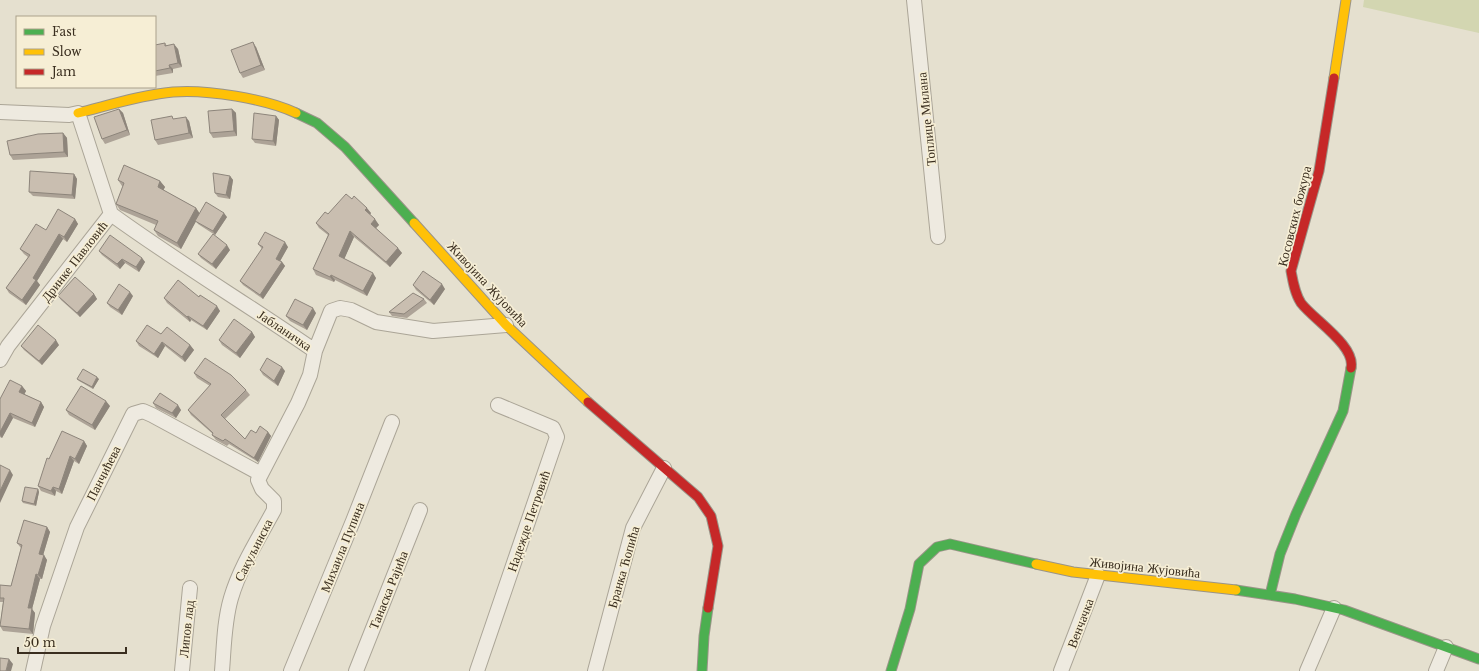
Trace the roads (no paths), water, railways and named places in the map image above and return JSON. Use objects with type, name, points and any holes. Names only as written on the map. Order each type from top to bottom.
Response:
[{"type":"street","name":"Топлице Милана","points":[[914,0],[938,237]]},
{"type":"street","name":"Косовских божура","points":[[1270,595],[1280,554],[1296,514],[1343,411],[1352,364],[1343,344],[1301,303],[1293,285],[1292,270],[1319,171],[1346,0]]},
{"type":"street","name":"Живојина Жујовића","points":[[78,113],[140,97],[175,92],[216,94],[253,99],[288,109],[317,123],[345,148],[388,193],[506,326],[614,426],[698,497],[711,516],[718,546],[704,636],[702,671]]},
{"type":"street","points":[[0,112],[68,115],[78,113]]},
{"type":"street","name":"Дринке Павловић","points":[[0,360],[8,346],[110,214],[78,113]]},
{"type":"street","name":"Јабланичка","points":[[110,214],[315,351],[331,311],[340,308],[351,310],[376,322],[433,331],[506,326]]},
{"type":"street","points":[[261,474],[298,403],[310,375],[315,351]]},
{"type":"street","name":"Надежде Петровић","points":[[477,671],[557,437],[553,428],[498,405]]},
{"type":"street","name":"Панчићева","points":[[33,671],[43,626],[77,527],[133,414],[143,411],[152,415],[261,474]]},
{"type":"street","name":"Михаила Пупина","points":[[291,671],[392,422]]},
{"type":"street","name":"Бранка Ћопића","points":[[595,671],[633,528],[664,468]]},
{"type":"street","name":"Сакуљинска","points":[[222,671],[226,625],[231,598],[241,572],[274,510],[274,501],[262,489],[258,480],[261,474]]},
{"type":"street","name":"Танаска Рајића","points":[[356,671],[420,510]]},
{"type":"street","name":"Живојина Жујовића","points":[[891,671],[910,609],[919,564],[937,546],[950,544],[1073,572],[1270,595],[1334,608],[1479,659]]},
{"type":"street","name":"Венчачка","points":[[1061,671],[1098,575]]},
{"type":"street","name":"Липов лад","points":[[182,671],[190,588]]},
{"type":"street","points":[[1307,671],[1334,608]]},
{"type":"street","points":[[1436,671],[1446,647]]}]
